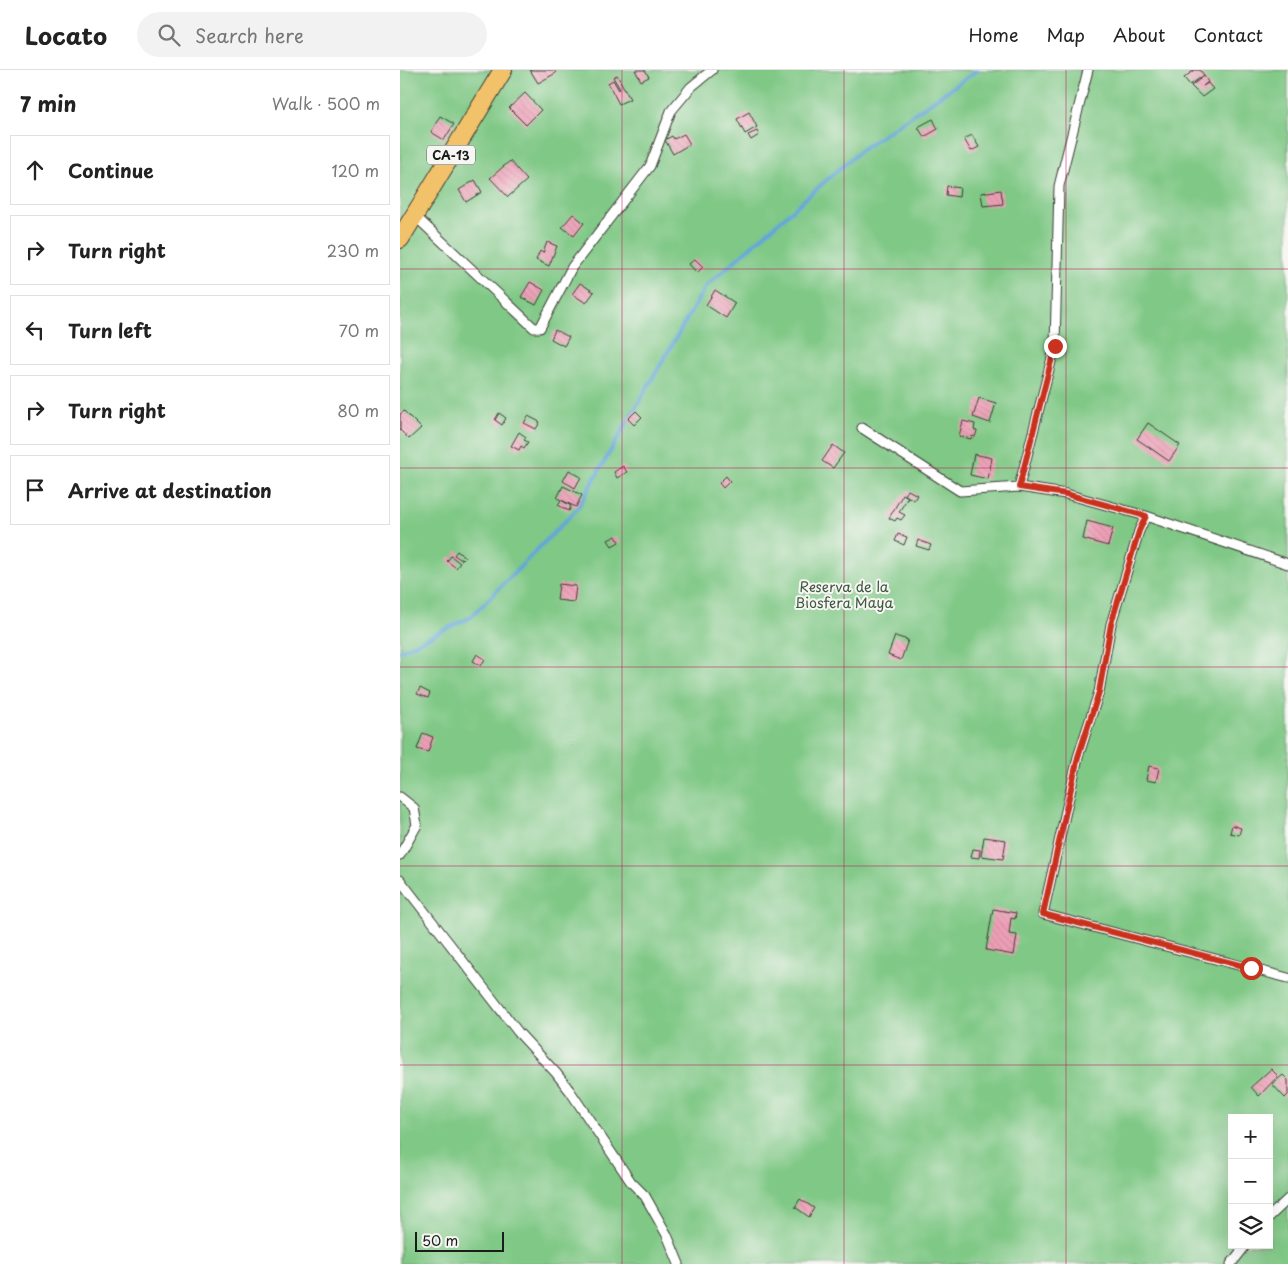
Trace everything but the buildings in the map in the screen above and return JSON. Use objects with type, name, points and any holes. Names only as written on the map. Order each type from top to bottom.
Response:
[{"type":"highway","name":"CA-13","points":[[400,239],[503,70]]},
{"type":"street","points":[[414,215],[537,330],[540,328],[572,267],[650,166],[671,111],[691,86],[712,70]]},
{"type":"street","points":[[1019,487],[1055,346],[1059,186],[1088,70]]},
{"type":"street","points":[[862,428],[960,491],[1019,487],[1066,494],[1146,516],[1288,564]]},
{"type":"street","points":[[1146,516],[1139,531],[1111,624],[1099,692],[1078,757],[1043,914],[1288,978]]},
{"type":"street","points":[[400,797],[414,808],[418,825],[400,855]]},
{"type":"street","points":[[400,880],[518,1032],[570,1091],[631,1182],[645,1196],[667,1235],[679,1264]]},
{"type":"street","points":[[1273,1213],[1288,1199]]},
{"type":"street","points":[[1231,1264],[1243,1249]]},
{"type":"green space","name":"Reserva de la Biosfera Maya","points":[[400,70],[1288,70],[1288,1264],[400,1264]]},
{"type":"waterway","points":[[400,651],[471,617],[577,509],[706,286],[861,150],[978,70]]},
{"type":"route","points":[[1055,346],[1019,487],[1066,494],[1146,516],[1139,531],[1111,624],[1099,692],[1078,757],[1043,914],[1251,968]]}]
